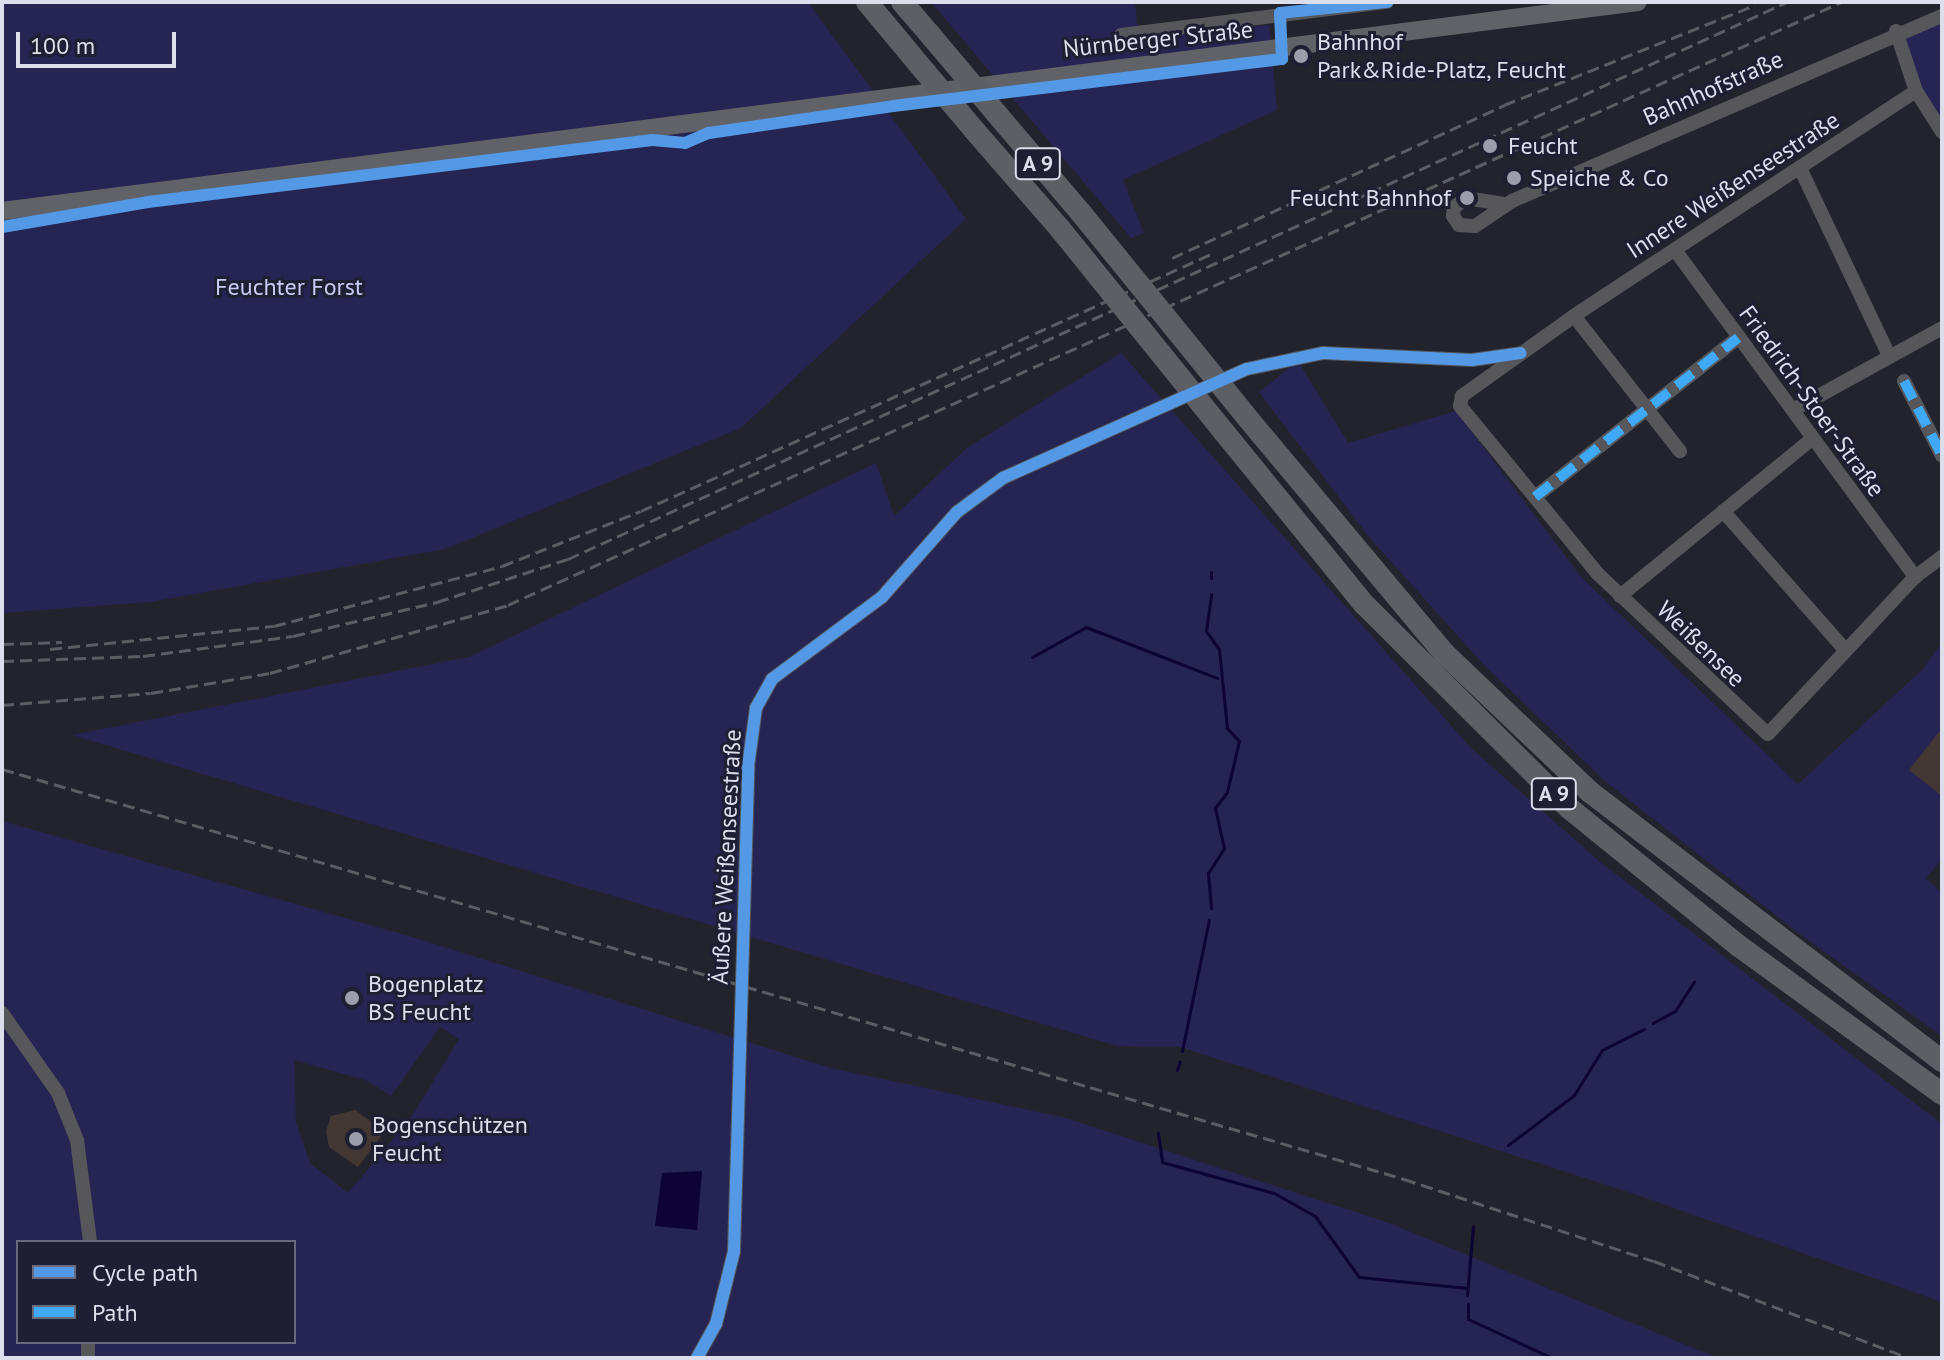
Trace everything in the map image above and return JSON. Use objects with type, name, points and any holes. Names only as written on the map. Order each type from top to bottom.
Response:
[{"type":"highway","name":"A 9","points":[[867,2],[1061,230],[1364,604],[1537,778],[1655,881],[1942,1094]]},
{"type":"highway","name":"A 9","points":[[902,2],[1081,213],[1380,583],[1546,751],[1671,858],[1942,1061]]},
{"type":"main road","name":"Nürnberger Straße","points":[[2,211],[1638,2]]},
{"type":"street","points":[[1121,35],[1387,2]]},
{"type":"street","name":"Bahnhofstraße","points":[[1504,204],[1896,31],[1942,16]]},
{"type":"street","points":[[1896,31],[1916,91],[1942,132]]},
{"type":"street","name":"Innere Weißenseestraße","points":[[1620,596],[1460,406],[1462,396],[1574,316],[1916,91]]},
{"type":"street","points":[[1800,168],[1888,353]]},
{"type":"street","name":"Friedrich-Stoer-Straße","points":[[1675,250],[1915,577]]},
{"type":"street","points":[[1574,316],[1680,451]]},
{"type":"street","points":[[1793,410],[1888,353],[1942,328]]},
{"type":"street","points":[[1535,497],[1645,404],[1738,338]]},
{"type":"street","name":"Äußere Weißenseestraße","points":[[697,1358],[716,1324],[734,1251],[748,767],[756,708],[772,679],[882,597],[957,512],[1003,478],[1247,369],[1323,353],[1472,360],[1521,353]]},
{"type":"street","points":[[1904,381],[1942,456]]},
{"type":"street","name":"Weißensee","points":[[1812,439],[1620,596],[1768,734],[1915,577],[1942,557]]},
{"type":"street","points":[[1723,511],[1846,651]]},
{"type":"street","points":[[2,1013],[58,1093],[77,1140],[90,1240]]},
{"type":"green space","name":"Feuchter Forst","points":[[2,2],[808,2],[966,219],[741,428],[445,549],[150,602],[2,613]]},
{"type":"green space","points":[[931,2],[1135,2],[1138,34],[1269,25],[1277,110],[1123,180],[1144,233],[1131,238]]},
{"type":"green space","points":[[1942,22],[1942,123],[1921,88],[1904,35]]},
{"type":"green space","points":[[1121,353],[1471,748],[1599,861],[1942,1124],[1942,1302],[1634,1194],[1181,1047],[1117,1046],[72,735],[469,657],[876,463],[894,516],[968,447]]},
{"type":"green space","points":[[1298,361],[1348,443],[1456,411],[1582,578],[1798,784],[1923,669],[1942,642],[1942,859],[1926,878],[1942,893],[1942,1036],[1801,935],[1605,781],[1484,665],[1369,537],[1259,392]]},
{"type":"green space","points":[[2,821],[409,936],[831,1068],[1066,1118],[1389,1223],[1718,1358],[2,1358]],"holes":[[[440,1027],[459,1039],[410,1119],[348,1193],[310,1163],[296,1122],[294,1060],[368,1081],[391,1096]]]},
{"type":"shaded area","points":[[702,1171],[697,1230],[655,1226],[662,1173]]},
{"type":"building","points":[[1942,728],[1942,796],[1909,770]]},
{"type":"building","name":"Bogenschützen Feucht","points":[[355,1110],[385,1131],[358,1167],[329,1147],[326,1131],[331,1116]]},
{"type":"waterway","points":[[1211,572],[1211,578]]},
{"type":"waterway","points":[[1211,594],[1206,631],[1219,649],[1227,728],[1239,741],[1227,792],[1215,808],[1224,848],[1208,873],[1211,908]]},
{"type":"waterway","points":[[1032,657],[1086,627],[1217,678]]},
{"type":"waterway","points":[[1182,1051],[1209,920]]},
{"type":"waterway","points":[[1653,1023],[1675,1011],[1694,982]]},
{"type":"waterway","points":[[1508,1145],[1574,1095],[1602,1050],[1644,1029]]},
{"type":"waterway","points":[[1177,1070],[1180,1061]]},
{"type":"waterway","points":[[1158,1133],[1162,1162],[1274,1193],[1315,1216],[1359,1277],[1467,1288]]},
{"type":"waterway","points":[[1467,1295],[1473,1226]]},
{"type":"waterway","points":[[1468,1304],[1468,1319],[1552,1358]]},
{"type":"railway","points":[[2,661],[143,656],[293,636],[437,602],[568,559],[1787,2]]},
{"type":"railway","points":[[2,705],[151,693],[270,673],[508,605],[1841,2]]},
{"type":"railway","points":[[1172,258],[1504,105],[1755,5]]},
{"type":"railway","points":[[50,649],[274,626],[502,566],[641,511],[1211,254]]},
{"type":"railway","points":[[2,644],[62,642]]},
{"type":"railway","points":[[2,769],[1404,1179],[1654,1261],[1910,1358]]},
{"type":"marked path","points":[[1535,497],[1738,338]]},
{"type":"marked path","points":[[1904,381],[1942,456]]},
{"type":"cycle path","points":[[2,227],[148,202],[652,140],[685,143],[709,133],[893,106],[1282,59],[1280,13],[1387,2]]},
{"type":"cycle path","points":[[697,1358],[716,1324],[734,1251],[748,767],[756,708],[772,679],[882,597],[957,512],[1003,478],[1247,369],[1323,353],[1472,360],[1521,353]]},
{"type":"place","name":"Bahnhof Park&Ride-Platz, Feucht","points":[[1301,56]]},
{"type":"place","name":"Feucht","points":[[1490,146]]},
{"type":"place","name":"Speiche & Co","points":[[1514,178]]},
{"type":"place","name":"Feucht Bahnhof","points":[[1467,198]]},
{"type":"place","name":"Bogenplatz BS Feucht","points":[[352,998]]},
{"type":"place","name":"Bogenschützen Feucht","points":[[356,1139]]}]
